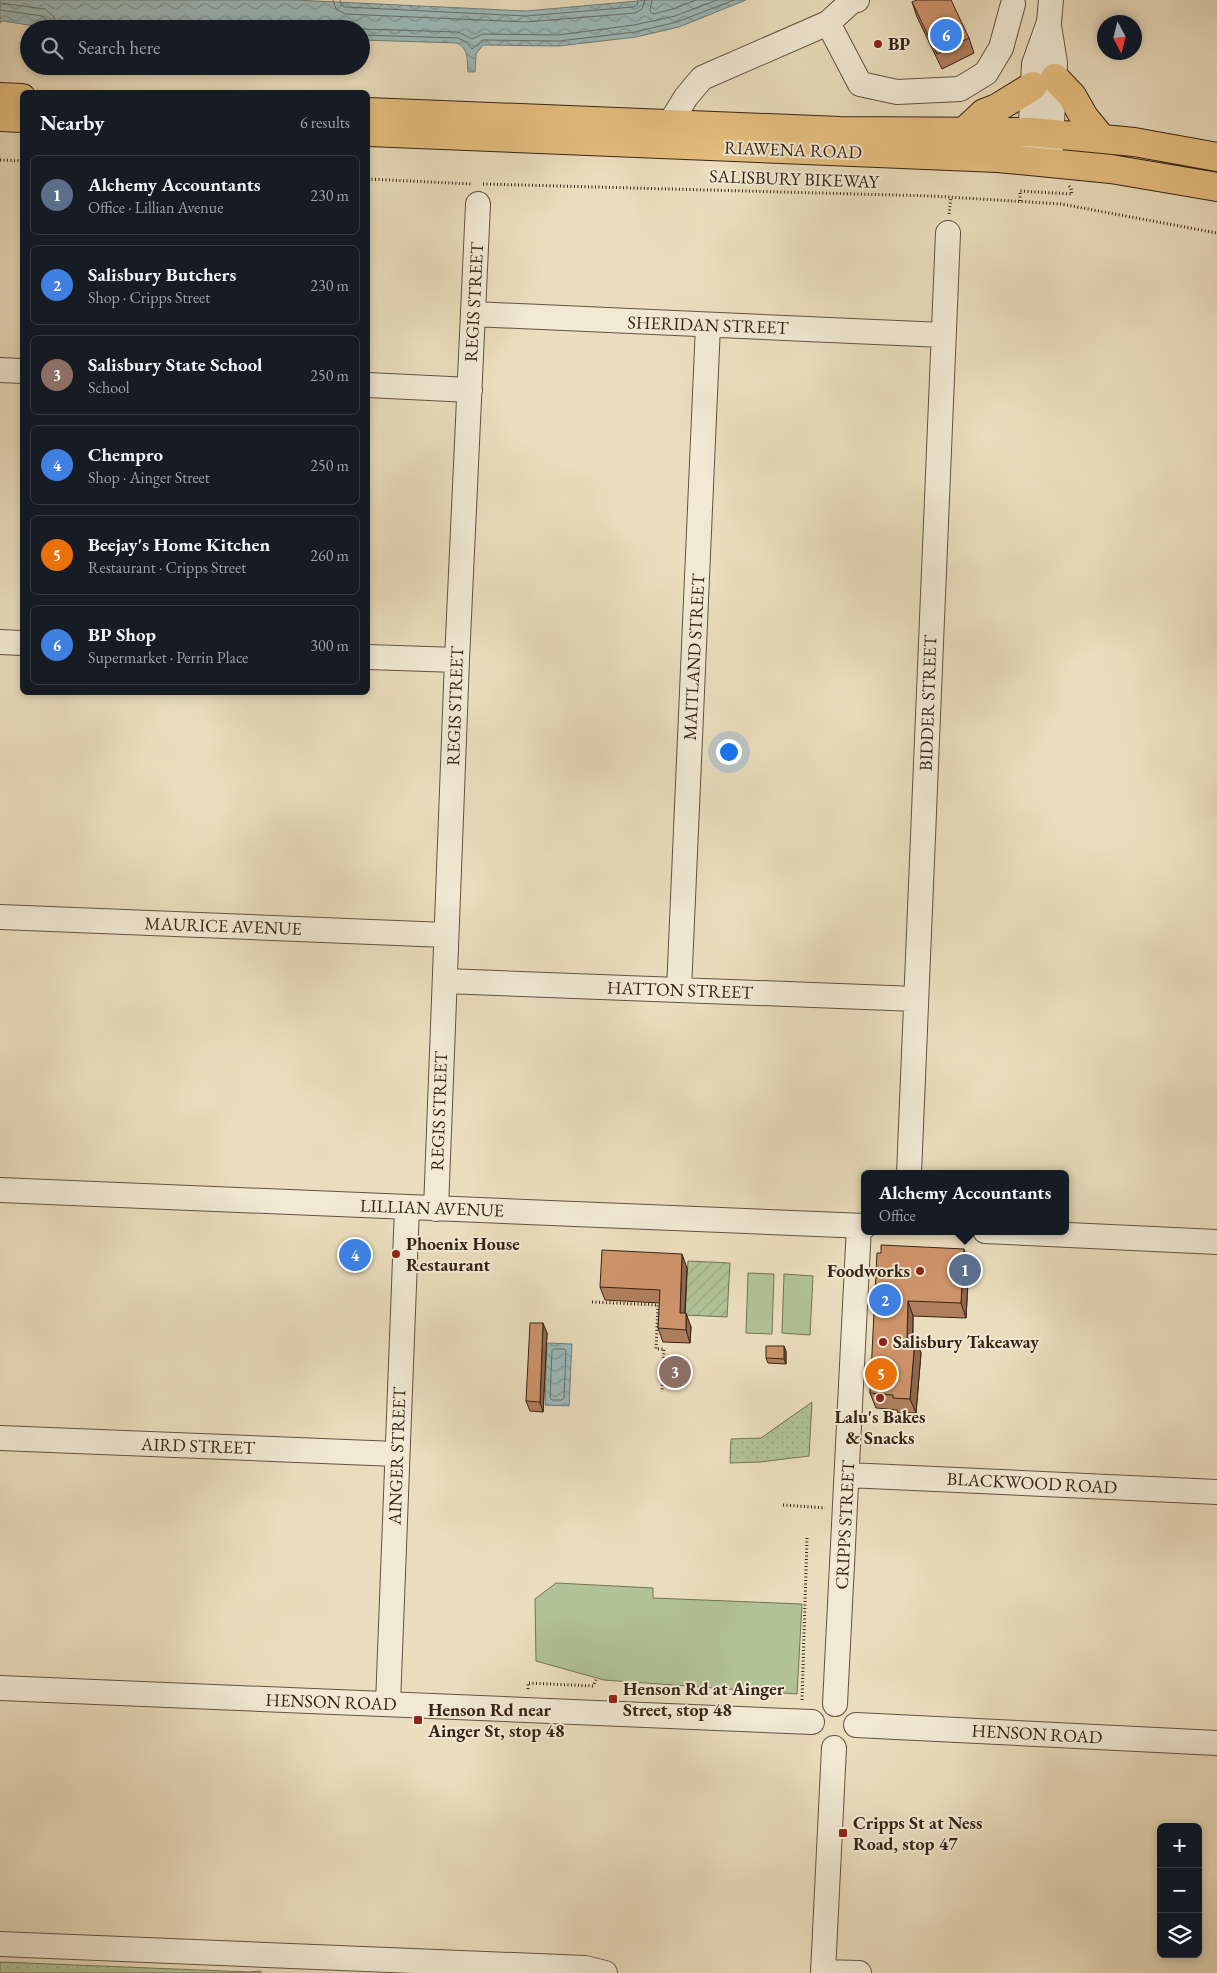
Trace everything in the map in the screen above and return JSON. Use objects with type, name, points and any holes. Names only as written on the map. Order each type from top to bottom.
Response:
[{"type":"highway","points":[[966,130],[984,113],[997,108],[1044,82],[1072,96],[1084,117],[1102,139]]},
{"type":"highway","points":[[0,97],[20,98]]},
{"type":"highway","name":"RIAWENA ROAD","points":[[370,112],[840,131],[966,130],[1042,133],[1134,142],[1217,157]]},
{"type":"highway","points":[[0,117],[20,118]]},
{"type":"highway","name":"RIAWENA ROAD","points":[[370,132],[978,157],[1153,175],[1217,187]]},
{"type":"street","points":[[670,123],[686,97],[702,78],[828,23],[852,1],[857,0]]},
{"type":"street","points":[[828,23],[860,84],[897,92],[960,89],[986,73],[1001,48],[1006,2],[1050,10],[1034,64],[1044,82],[1040,162]]},
{"type":"street","name":"REGIS STREET","points":[[436,1209],[457,660],[478,204]]},
{"type":"street","name":"BIDDER STREET","points":[[909,1170],[948,233]]},
{"type":"street","name":"SHERIDAN STREET","points":[[473,314],[943,335]]},
{"type":"street","name":"MAITLAND STREET","points":[[679,990],[708,325]]},
{"type":"street","points":[[0,370],[20,371]]},
{"type":"street","points":[[370,386],[470,390]]},
{"type":"street","points":[[0,642],[20,643]]},
{"type":"street","points":[[370,656],[457,660]]},
{"type":"street","name":"MAURICE AVENUE","points":[[0,917],[446,935]]},
{"type":"street","name":"HATTON STREET","points":[[444,981],[916,1000]]},
{"type":"street","name":"LILLIAN AVENUE","points":[[0,1190],[861,1226]]},
{"type":"street","name":"AINGER STREET","points":[[388,1704],[396,1454],[407,1207]]},
{"type":"street","name":"CRIPPS STREET","points":[[835,1704],[861,1235]]},
{"type":"street","points":[[1069,1235],[1217,1242]]},
{"type":"street","name":"AIRD STREET","points":[[0,1438],[396,1454]]},
{"type":"street","name":"BLACKWOOD ROAD","points":[[847,1475],[1217,1492]]},
{"type":"street","name":"HENSON ROAD","points":[[0,1688],[812,1722]]},
{"type":"street","points":[[835,1704],[847,1708],[852,1713],[856,1725],[848,1744],[834,1748],[828,1747],[817,1740],[812,1729],[812,1722],[814,1716],[823,1707],[835,1704]]},
{"type":"street","name":"HENSON ROAD","points":[[856,1725],[1217,1743]]},
{"type":"street","points":[[834,1748],[823,1972],[859,1973]]},
{"type":"street","points":[[0,1944],[576,1967],[605,1973]]},
{"type":"path","points":[[0,160],[20,161]]},
{"type":"path","name":"SALISBURY BIKEWAY","points":[[370,179],[479,184],[932,196],[1020,201],[1061,204],[1217,233]]},
{"type":"path","points":[[1020,201],[1020,192],[1072,194],[1072,188],[1066,185]]},
{"type":"path","points":[[592,1302],[658,1305],[656,1349],[664,1350],[662,1392]]},
{"type":"path","points":[[783,1505],[825,1508]]},
{"type":"path","points":[[802,1700],[807,1538]]},
{"type":"path","points":[[528,1690],[528,1683],[593,1686],[597,1678]]},
{"type":"green space","points":[[688,1261],[730,1263],[727,1317],[685,1315]]},
{"type":"green space","points":[[748,1273],[774,1274],[772,1334],[746,1333]]},
{"type":"green space","points":[[784,1274],[813,1276],[810,1335],[782,1333]]},
{"type":"green space","points":[[812,1402],[809,1456],[760,1462],[730,1463],[731,1439],[761,1438]]},
{"type":"green space","points":[[556,1583],[653,1588],[653,1598],[802,1604],[797,1694],[604,1680],[536,1661],[535,1599]]},
{"type":"green space","points":[[0,1962],[261,1971],[261,1973],[0,1973]]},
{"type":"water","points":[[0,0],[294,0],[526,11],[649,0],[746,0],[679,27],[636,37],[559,46],[483,45],[476,54],[475,72],[468,72],[464,48],[457,43],[370,40],[370,20],[20,20],[20,24],[3,21],[0,23]]},
{"type":"water","points":[[547,1343],[572,1344],[569,1406],[545,1405]]},
{"type":"building","points":[[917,0],[951,0],[969,38],[937,54],[912,2]]},
{"type":"building","points":[[881,1245],[964,1249],[961,1303],[908,1301],[907,1338],[915,1339],[910,1399],[893,1398],[893,1395],[870,1393],[877,1253],[881,1253]]},
{"type":"building","points":[[602,1250],[682,1254],[680,1313],[686,1313],[686,1330],[658,1328],[660,1290],[600,1287]]},
{"type":"building","points":[[530,1323],[543,1323],[540,1402],[526,1401]]},
{"type":"building","points":[[766,1346],[784,1346],[784,1359],[766,1358]]},
{"type":"place","name":"BP Shop","points":[[946,35]]},
{"type":"place","name":"BP","points":[[878,44]]},
{"type":"place","name":"Phoenix House Restaurant","points":[[396,1254]]},
{"type":"place","name":"Chempro","points":[[355,1255]]},
{"type":"place","name":"Alchemy Accountants","points":[[965,1270]]},
{"type":"place","name":"Foodworks","points":[[920,1271]]},
{"type":"place","name":"Salisbury Butchers","points":[[885,1300]]},
{"type":"place","name":"Salisbury Takeaway","points":[[883,1342]]},
{"type":"place","name":"Salisbury State School","points":[[675,1372]]},
{"type":"place","name":"Beejay's Home Kitchen","points":[[881,1374]]},
{"type":"place","name":"Lalu's Bakes & Snacks","points":[[880,1398]]},
{"type":"place","name":"Henson Rd at Ainger Street, stop 48","points":[[613,1699]]},
{"type":"place","name":"Henson Rd near Ainger St, stop 48","points":[[418,1720]]},
{"type":"place","name":"Cripps St at Ness Road, stop 47","points":[[843,1833]]}]
